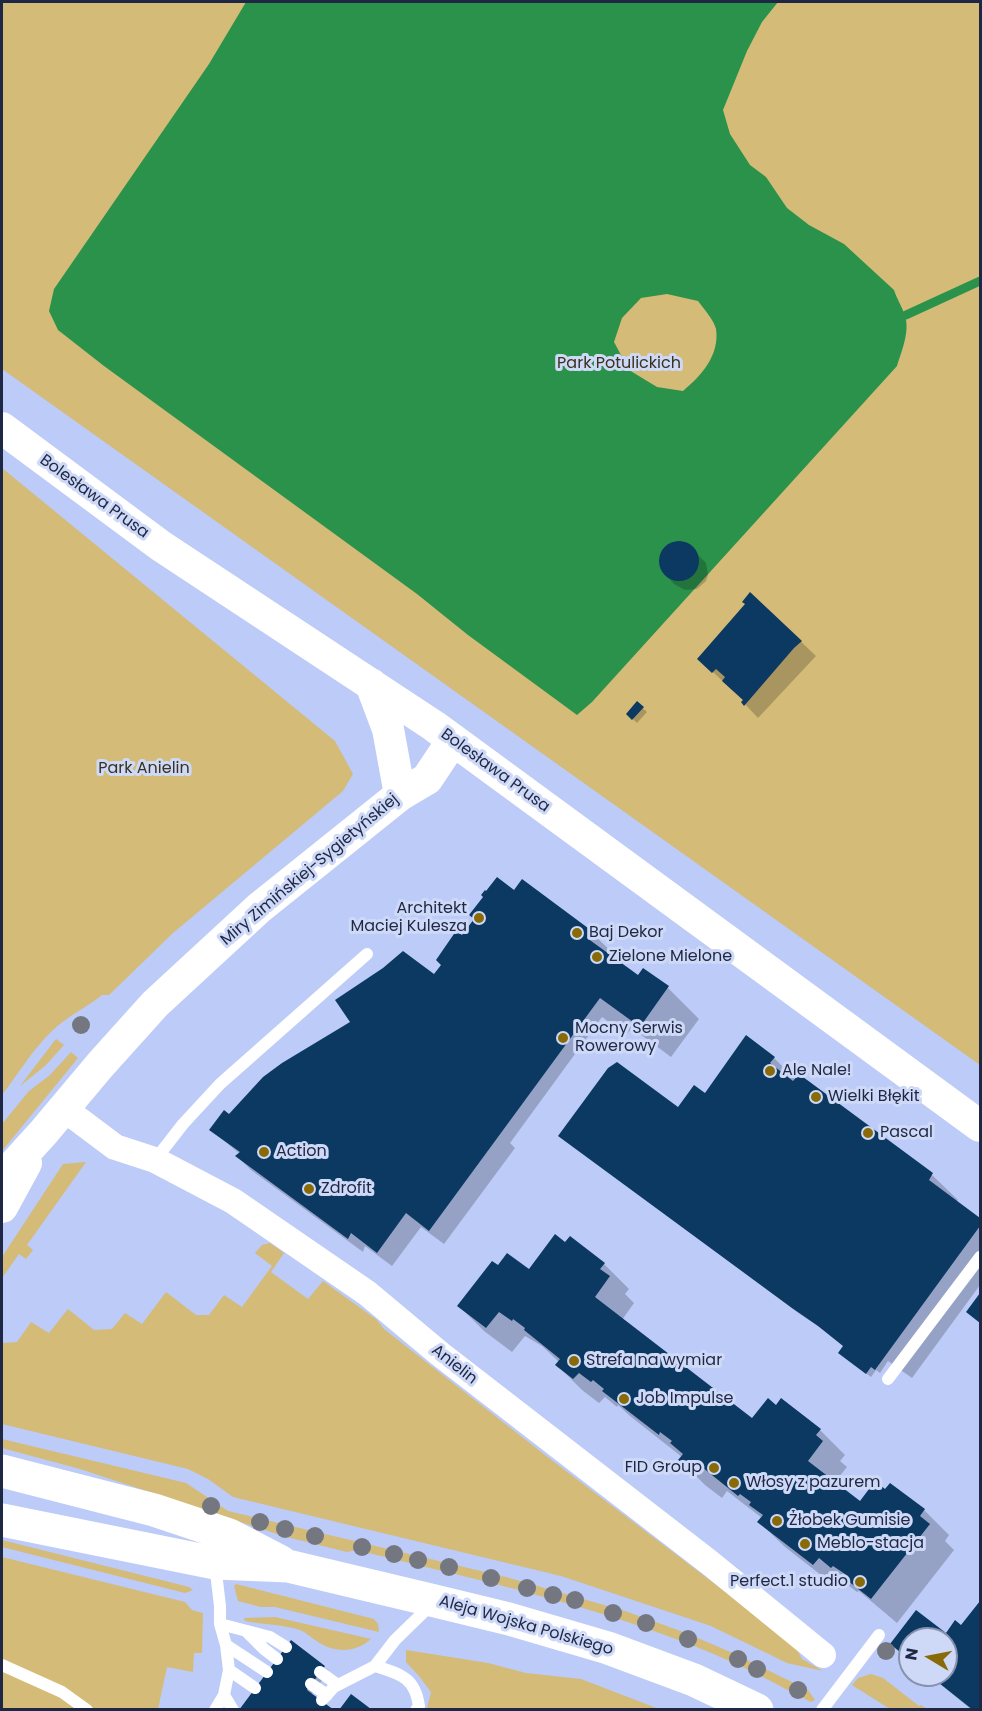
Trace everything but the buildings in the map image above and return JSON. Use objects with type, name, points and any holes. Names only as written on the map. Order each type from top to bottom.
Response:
[{"type":"main road","name":"Aleja Wojska Polskiego","points":[[2,1471],[154,1510],[229,1535],[288,1566]]},
{"type":"main road","name":"Aleja Wojska Polskiego","points":[[2,1520],[215,1563],[288,1566],[435,1601],[608,1648],[694,1680],[757,1710]]},
{"type":"street","name":"Bolesława Prusa","points":[[2,428],[161,546],[453,740],[981,1126]]},
{"type":"street","points":[[371,684],[388,729],[400,795]]},
{"type":"street","name":"Miry Zimińskiej-Sygietyńskiej","points":[[2,1178],[154,1004],[259,908],[400,795],[427,779],[453,740]]},
{"type":"street","name":"Anielin","points":[[63,1108],[115,1147],[155,1160],[233,1201],[367,1293],[440,1354],[710,1563],[823,1656]]},
{"type":"street","name":"Miry Zimińskiej-Sygietyńskiej","points":[[2,1207],[43,1133]]},
{"type":"lane","points":[[155,1160],[183,1124],[220,1084],[368,954]]},
{"type":"lane","points":[[888,1379],[981,1257]]},
{"type":"lane","points":[[215,1563],[220,1624],[226,1645],[229,1670],[219,1705],[233,1710]]},
{"type":"lane","points":[[311,1684],[324,1697],[338,1685],[375,1666],[395,1641],[435,1601]]},
{"type":"lane","points":[[220,1624],[270,1636],[286,1647]]},
{"type":"lane","points":[[247,1631],[277,1659]]},
{"type":"lane","points":[[822,1710],[879,1635]]},
{"type":"lane","points":[[226,1645],[267,1672]]},
{"type":"lane","points":[[2,1665],[62,1692],[87,1710]]},
{"type":"lane","points":[[375,1666],[398,1673],[412,1683],[419,1706],[416,1710]]},
{"type":"lane","points":[[229,1670],[255,1688]]},
{"type":"lane","points":[[320,1672],[338,1685]]},
{"type":"green space","name":"Park Potulickich","points":[[2,2],[980,2],[980,1065],[2,369]]},
{"type":"green space","name":"Park Anielin","points":[[2,468],[335,741],[353,774],[343,791],[173,933],[109,995],[102,995],[58,1026],[38,1046],[2,1095]]},
{"type":"green space","points":[[56,1039],[64,1045],[46,1065],[20,1086]]},
{"type":"green space","points":[[71,1052],[78,1058],[2,1151],[2,1124],[29,1091],[50,1075]]},
{"type":"green space","points":[[86,1162],[27,1245],[33,1250],[26,1259],[19,1254],[2,1278],[2,1257],[63,1164]]},
{"type":"green space","points":[[270,1243],[284,1253],[271,1272],[308,1299],[323,1281],[377,1320],[384,1329],[545,1455],[794,1644],[802,1659],[823,1671],[787,1663],[711,1626],[561,1576],[233,1497],[208,1479],[188,1469],[2,1424],[2,1341],[4,1343],[17,1342],[31,1322],[49,1333],[68,1309],[94,1330],[112,1329],[125,1313],[142,1324],[166,1292],[196,1315],[209,1315],[224,1295],[242,1307],[272,1266],[255,1253],[262,1245]]},
{"type":"green space","points":[[2,1439],[186,1483],[228,1511],[506,1577],[625,1611],[735,1654],[808,1690],[815,1700],[811,1702],[716,1655],[628,1622],[493,1583],[356,1550],[347,1552],[283,1536],[80,1469],[2,1448]]},
{"type":"green space","points":[[2,1540],[189,1587],[193,1590],[185,1593],[2,1547]]},
{"type":"green space","points":[[2,1557],[185,1602],[192,1610],[203,1613],[202,1653],[194,1653],[193,1672],[167,1667],[158,1709],[2,1709]]},
{"type":"green space","points":[[236,1584],[374,1619],[378,1624],[379,1632],[275,1607],[261,1607],[238,1601],[234,1586]]},
{"type":"green space","points":[[275,1617],[371,1639],[351,1649],[336,1649],[322,1644],[300,1630],[245,1621],[244,1618]]},
{"type":"green space","points":[[406,1650],[488,1663],[526,1673],[581,1679],[659,1709],[427,1709],[431,1692],[406,1662]]},
{"type":"green space","points":[[871,1674],[883,1678],[919,1706],[927,1709],[890,1709],[852,1685],[858,1678]]},
{"type":"shaded area","points":[[246,2],[778,2],[762,22],[747,51],[723,110],[730,134],[750,165],[766,177],[787,208],[809,225],[844,244],[894,290],[907,326],[897,366],[592,702],[577,715],[468,635],[417,594],[58,330],[49,311],[54,289],[209,64]],"holes":[[[667,294],[698,301],[713,322],[716,339],[712,356],[696,379],[683,391],[657,387],[629,370],[614,342],[622,318],[641,298]]]},
{"type":"waterway","points":[[906,315],[980,281]]},
{"type":"place","name":"Architekt Maciej Kulesza","points":[[479,918]]},
{"type":"place","name":"Baj Dekor","points":[[577,933]]},
{"type":"place","name":"Zielone Mielone","points":[[597,957]]},
{"type":"place","name":"Mocny Serwis Rowerowy","points":[[563,1038]]},
{"type":"place","name":"Ale Nale!","points":[[770,1071]]},
{"type":"place","name":"Wielki Błękit","points":[[816,1097]]},
{"type":"place","name":"Pascal","points":[[868,1133]]},
{"type":"place","name":"Action","points":[[264,1152]]},
{"type":"place","name":"Zdrofit","points":[[309,1189]]},
{"type":"place","name":"Strefa na wymiar","points":[[574,1361]]},
{"type":"place","name":"Job Impulse","points":[[624,1399]]},
{"type":"place","name":"FID Group","points":[[714,1468]]},
{"type":"place","name":"Włosy z pazurem","points":[[734,1483]]},
{"type":"place","name":"Żłobek Gumisie","points":[[777,1521]]},
{"type":"place","name":"Meblo-stacja","points":[[805,1544]]},
{"type":"place","name":"Perfect.1 studio","points":[[860,1582]]}]
